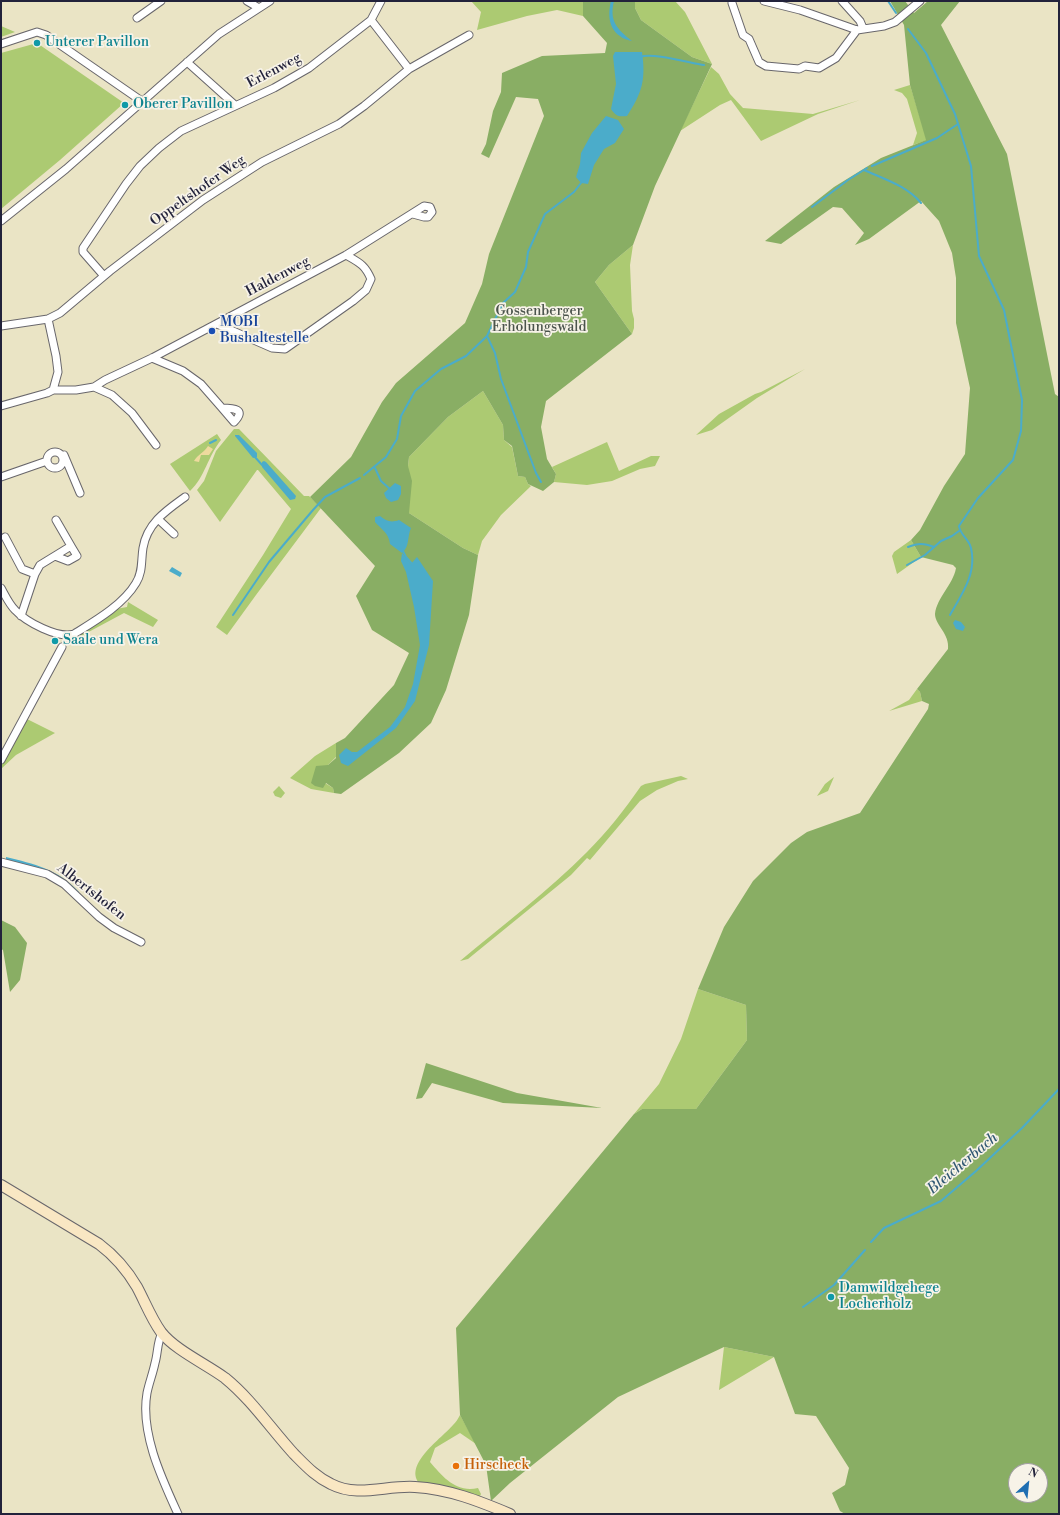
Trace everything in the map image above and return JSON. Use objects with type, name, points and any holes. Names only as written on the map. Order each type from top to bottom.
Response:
[{"type":"main road","points":[[1,1185],[110,1252],[128,1274],[162,1333],[181,1349],[209,1367],[234,1386],[283,1442],[310,1470],[322,1480],[332,1485],[353,1491],[399,1487],[433,1489],[469,1497],[510,1514]]},
{"type":"street","points":[[136,18],[161,1]]},
{"type":"street","points":[[247,1],[259,8]]},
{"type":"street","points":[[1,221],[66,170],[219,34],[270,1]]},
{"type":"street","name":"Erlenweg","points":[[104,276],[83,252],[83,248],[126,184],[140,166],[159,148],[181,131],[274,88],[309,68],[371,20],[381,1]]},
{"type":"street","points":[[764,1],[800,10],[860,29],[884,26],[895,22],[920,1]]},
{"type":"street","points":[[731,2],[743,35],[749,39],[759,62],[766,66],[799,69],[805,66],[819,68],[836,58],[860,29],[860,21],[842,1]]},
{"type":"street","points":[[371,20],[409,69]]},
{"type":"street","points":[[1,44],[37,32],[46,35],[143,102]]},
{"type":"street","name":"Oppeltshofer Weg","points":[[1,326],[48,319],[60,313],[104,276],[203,200],[262,162],[339,124],[364,106],[409,69],[469,35]]},
{"type":"street","points":[[187,62],[235,105]]},
{"type":"street","name":"Haldenweg","points":[[1,406],[53,390],[76,390],[94,387],[217,324],[346,255],[413,214]]},
{"type":"street","points":[[217,324],[272,348],[285,349],[325,322],[366,290],[371,279],[367,269],[360,262],[346,255]]},
{"type":"street","points":[[48,319],[58,372],[53,390]]},
{"type":"street","points":[[152,358],[183,371],[201,384],[222,408]]},
{"type":"street","points":[[94,387],[112,395],[132,413],[156,445]]},
{"type":"street","points":[[58,453],[63,460],[59,467],[51,468],[47,461],[48,456],[51,453],[58,453],[63,454],[80,493]]},
{"type":"street","points":[[1,477],[47,461]]},
{"type":"street","points":[[1,588],[14,609],[21,616],[34,624],[67,636],[82,629],[122,601],[136,582],[142,566],[145,538],[167,509],[185,497]]},
{"type":"street","points":[[158,519],[174,534]]},
{"type":"street","points":[[55,556],[68,562],[76,556],[56,520]]},
{"type":"street","points":[[5,537],[22,569],[35,574]]},
{"type":"street","points":[[21,616],[35,574],[40,565],[71,546]]},
{"type":"street","points":[[1,760],[62,647]]},
{"type":"street","name":"Albertshofen","points":[[1,862],[47,874],[64,884],[99,917],[114,928],[141,942]]},
{"type":"street","points":[[162,1333],[147,1394],[146,1408],[148,1429],[154,1456],[178,1514]]},
{"type":"green space","points":[[471,1],[583,1],[583,16],[557,10],[527,16],[477,30],[481,12]]},
{"type":"green space","name":"Gossenberger Erholungswald","points":[[583,1],[635,1],[635,8],[641,20],[692,57],[712,64],[655,186],[633,245],[609,265],[595,282],[632,334],[546,401],[541,427],[547,459],[556,474],[554,482],[543,491],[528,484],[525,477],[518,476],[512,446],[504,440],[503,425],[483,391],[448,417],[409,457],[408,466],[412,481],[409,513],[463,548],[478,555],[469,615],[446,690],[431,723],[399,753],[341,794],[334,793],[333,788],[326,783],[323,788],[315,786],[311,783],[316,766],[328,765],[336,758],[336,743],[345,738],[394,685],[409,653],[372,630],[356,596],[375,566],[310,497],[351,457],[382,402],[396,383],[465,323],[482,284],[489,254],[544,116],[538,99],[516,97],[489,158],[481,154],[486,144],[493,111],[501,92],[502,73],[542,56],[605,53],[607,43],[583,16]]},
{"type":"green space","points":[[635,1],[675,1],[685,12],[712,64],[692,57],[641,20],[635,8]]},
{"type":"green space","points":[[890,1],[905,1],[914,13],[928,1],[960,1],[941,25],[1007,154],[1055,394],[1059,397],[1059,1514],[845,1514],[840,1511],[832,1493],[845,1485],[849,1468],[816,1416],[795,1414],[774,1357],[724,1347],[618,1397],[510,1483],[491,1501],[486,1465],[460,1415],[456,1328],[634,1114],[642,1109],[696,1109],[747,1040],[746,1005],[698,989],[724,927],[753,881],[791,843],[807,832],[860,813],[928,709],[929,704],[922,701],[920,692],[917,689],[948,649],[947,639],[937,622],[935,614],[936,608],[952,580],[956,568],[953,565],[921,557],[911,540],[920,530],[944,486],[965,454],[970,388],[956,323],[956,278],[952,253],[939,221],[921,201],[869,239],[855,245],[864,233],[842,208],[833,207],[781,244],[765,241],[834,187],[881,158],[926,140],[910,85],[904,25]]},
{"type":"green space","points":[[1,26],[15,32],[1,37]]},
{"type":"green space","points":[[37,43],[124,103],[60,160],[1,209],[1,53]]},
{"type":"green space","points":[[711,67],[719,74],[730,94],[743,108],[813,114],[860,100],[818,114],[761,141],[731,100],[720,105],[680,131]]},
{"type":"green space","points":[[910,85],[927,140],[913,145],[917,133],[907,99],[902,93],[894,90]]},
{"type":"green space","points":[[633,245],[630,265],[632,311],[634,319],[632,334],[595,282],[609,265]]},
{"type":"green space","points":[[805,369],[757,398],[712,430],[696,435],[719,414]]},
{"type":"green space","points":[[483,391],[503,425],[504,440],[512,447],[518,476],[525,477],[528,484],[531,486],[501,515],[482,541],[478,555],[463,548],[409,513],[408,466],[409,457],[448,417]]},
{"type":"green space","points":[[234,429],[239,429],[304,496],[309,496],[321,508],[227,635],[216,627],[291,509],[258,470],[220,522],[197,490],[204,481],[216,451]]},
{"type":"green space","points":[[217,434],[221,440],[203,473],[190,491],[170,464]]},
{"type":"green space","points":[[607,442],[619,471],[651,456],[660,456],[655,466],[640,469],[612,481],[587,485],[554,482],[556,474],[552,467]]},
{"type":"green space","points":[[911,540],[921,557],[897,574],[892,556],[894,552]]},
{"type":"green space","points":[[128,602],[158,620],[153,627],[124,613],[70,642],[116,609],[127,607]]},
{"type":"green space","points":[[917,689],[920,692],[922,701],[889,711],[909,700]]},
{"type":"green space","points":[[27,719],[55,733],[16,755],[1,769],[1,766]]},
{"type":"green space","points":[[336,743],[336,757],[328,765],[325,783],[333,788],[334,793],[311,789],[290,778],[315,756]]},
{"type":"green space","points":[[681,776],[688,779],[678,781],[657,790],[640,801],[590,860],[587,858],[571,875],[468,959],[460,961],[541,894],[572,866],[609,828],[641,786]]},
{"type":"green space","points":[[834,777],[828,791],[817,796],[825,784]]},
{"type":"green space","points":[[279,786],[285,793],[281,798],[275,796],[273,792]]},
{"type":"green space","points":[[1,920],[15,927],[27,943],[20,980],[10,992],[3,950],[1,949]]},
{"type":"green space","points":[[698,989],[746,1005],[747,1040],[696,1109],[642,1109],[634,1114],[659,1084],[681,1039]]},
{"type":"green space","points":[[426,1063],[517,1093],[602,1108],[503,1103],[432,1083],[422,1098],[416,1099]]},
{"type":"green space","points":[[724,1347],[774,1357],[719,1390]]},
{"type":"green space","points":[[460,1415],[476,1444],[460,1433],[435,1448],[430,1462],[445,1478],[457,1486],[470,1489],[478,1488],[481,1494],[480,1496],[444,1486],[419,1483],[416,1476],[416,1468],[420,1460],[433,1444],[454,1424]]},
{"type":"sand","points":[[208,446],[213,449],[209,455],[201,455],[199,462],[194,461],[205,450]]},
{"type":"water","points":[[611,1],[614,1],[613,14],[618,28],[632,41],[621,37],[613,29],[609,15]]},
{"type":"water","points":[[615,52],[642,52],[642,86],[627,116],[618,116],[611,109],[616,84],[613,56]]},
{"type":"water","points":[[606,116],[618,120],[624,129],[615,143],[604,149],[594,165],[588,184],[581,183],[576,177],[580,164],[581,153],[592,133]]},
{"type":"water","points":[[235,435],[239,435],[257,453],[257,457],[253,458]]},
{"type":"water","points":[[264,461],[296,496],[295,499],[290,500],[262,467],[262,462]]},
{"type":"water","points":[[395,483],[401,486],[401,494],[398,500],[391,502],[386,498],[384,493]]},
{"type":"water","points":[[380,516],[389,521],[399,520],[411,528],[405,550],[402,553],[390,544],[386,534],[375,522],[375,517]]},
{"type":"water","points":[[402,553],[411,564],[417,557],[433,581],[429,645],[415,701],[396,728],[348,766],[341,763],[339,755],[346,748],[352,752],[357,752],[390,727],[405,707],[413,684],[420,645],[414,607],[406,572],[401,561]]},
{"type":"water","points":[[172,567],[182,573],[180,577],[169,571]]},
{"type":"water","points":[[955,620],[961,622],[965,627],[963,631],[956,629],[953,623]]},
{"type":"water","points":[[6,857],[45,868],[63,878],[79,892],[77,894],[61,879],[6,861]]},
{"type":"waterway","points":[[888,1],[896,13]]},
{"type":"waterway","points":[[908,29],[926,53],[955,114],[971,166],[979,256],[1004,310],[1022,400],[1021,431],[1013,460],[978,498],[959,526],[971,548],[972,566],[967,583],[950,615]]},
{"type":"waterway","points":[[640,57],[662,57],[704,65]]},
{"type":"waterway","points":[[872,166],[937,138],[958,124]]},
{"type":"waterway","points":[[812,207],[848,180],[867,168]]},
{"type":"waterway","points":[[864,170],[902,187],[921,203]]},
{"type":"waterway","points":[[364,475],[386,457],[397,439],[401,416],[415,391],[441,369],[466,356],[487,336],[503,303],[515,292],[526,267],[528,252],[545,214],[574,192],[581,183]]},
{"type":"waterway","points":[[487,336],[495,353],[501,379],[536,473],[541,482]]},
{"type":"waterway","points":[[210,443],[216,440]]},
{"type":"waterway","points":[[254,456],[263,466]]},
{"type":"waterway","points":[[375,468],[381,481],[391,490]]},
{"type":"waterway","points":[[233,615],[269,562],[325,497],[360,478]]},
{"type":"waterway","points":[[907,565],[925,555],[941,541],[959,531]]},
{"type":"waterway","points":[[908,547],[921,544],[934,547]]},
{"type":"waterway","points":[[403,551],[413,565]]},
{"type":"waterway","name":"Bleicherbach","points":[[871,1242],[884,1228],[941,1201],[1022,1128],[1059,1089]]},
{"type":"waterway","name":"Bleicherbach","points":[[803,1307],[834,1285],[865,1250]]},
{"type":"place","name":"Unterer Pavillon","points":[[37,43]]},
{"type":"place","name":"Oberer Pavillon","points":[[125,105]]},
{"type":"place","name":"MOBI Bushaltestelle","points":[[212,331]]},
{"type":"place","name":"Saale und Wera","points":[[55,641]]},
{"type":"place","name":"Damwildgehege Locherholz","points":[[831,1297]]},
{"type":"place","name":"Hirscheck","points":[[456,1466]]}]
